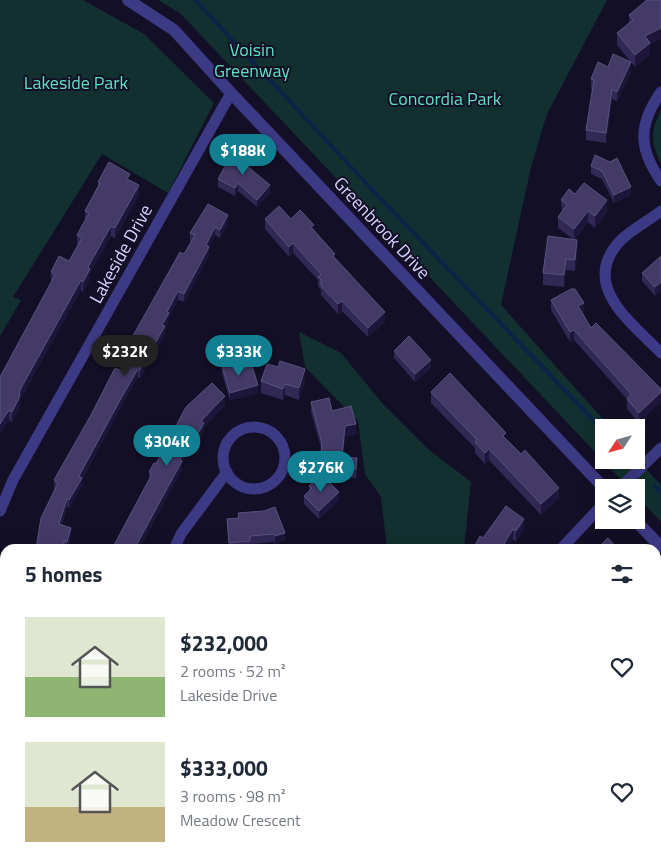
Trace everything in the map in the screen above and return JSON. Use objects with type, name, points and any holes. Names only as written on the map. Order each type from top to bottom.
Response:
[{"type":"street","name":"Greenbrook Drive","points":[[128,0],[174,30],[231,93],[596,479]]},
{"type":"street","points":[[661,92],[644,122],[643,139],[647,155],[661,182]]},
{"type":"street","name":"Lakeside Drive","points":[[0,511],[13,480],[231,93]]},
{"type":"street","points":[[661,211],[620,242],[608,262],[605,278],[608,293],[620,311],[661,353]]},
{"type":"street","points":[[252,427],[262,428],[275,435],[282,443],[285,463],[277,480],[268,486],[248,488],[233,481],[227,472],[223,456],[226,445],[232,436],[241,430],[252,427]]},
{"type":"street","points":[[629,479],[661,448]]},
{"type":"street","points":[[176,544],[181,534],[227,472]]},
{"type":"street","points":[[566,544],[595,513]]},
{"type":"street","points":[[644,529],[658,544]]},
{"type":"green space","name":"Lakeside Park","points":[[0,0],[83,0],[144,34],[214,103],[168,193],[102,154],[13,297],[21,300],[0,336]]},
{"type":"green space","name":"Concordia Park","points":[[158,0],[607,0],[547,114],[531,167],[501,305],[603,419],[595,419],[595,452],[180,13]]},
{"type":"green space","points":[[661,111],[661,163],[655,150],[653,137],[655,124]]},
{"type":"green space","points":[[299,332],[341,353],[383,404],[428,449],[471,482],[465,544],[386,544],[381,497],[365,474],[358,421],[305,367]]},
{"type":"green space","name":"Concordia Park","points":[[645,468],[661,485],[661,522],[645,505],[645,479],[620,479],[611,469]]},
{"type":"building","points":[[647,0],[661,0],[661,28],[645,36],[650,43],[635,55],[617,33],[633,20],[629,15]]},
{"type":"building","points":[[613,54],[631,62],[617,92],[612,89],[606,133],[586,130],[594,80],[591,79],[598,62],[608,67]]},
{"type":"building","points":[[234,150],[251,159],[247,166],[270,185],[257,200],[238,183],[235,188],[218,179]]},
{"type":"building","points":[[595,155],[610,162],[617,158],[631,187],[614,195],[602,171],[591,166]]},
{"type":"building","points":[[109,162],[130,174],[127,179],[139,185],[115,228],[111,226],[88,267],[90,269],[83,282],[81,280],[20,390],[19,398],[12,412],[9,410],[0,424],[0,377],[55,275],[51,272],[59,256],[69,261],[82,238],[77,235],[89,213],[85,211]]},
{"type":"building","points":[[584,183],[607,200],[595,216],[588,211],[574,229],[558,217],[567,205],[561,200],[569,189],[575,194]]},
{"type":"building","points":[[208,204],[228,215],[220,230],[215,227],[206,245],[209,247],[184,294],[178,291],[162,325],[165,326],[119,402],[79,476],[82,478],[69,500],[67,499],[59,524],[71,528],[67,542],[64,541],[64,544],[37,544],[41,518],[58,483],[54,480],[115,368],[120,370],[130,352],[125,350],[180,252],[184,254],[195,235],[190,233]]},
{"type":"building","points":[[279,206],[291,219],[300,210],[314,225],[311,227],[335,254],[333,256],[385,312],[368,328],[342,301],[338,304],[321,286],[321,280],[318,277],[321,274],[293,243],[289,247],[265,219]]},
{"type":"building","points":[[548,236],[577,240],[575,260],[566,259],[564,275],[543,273]]},
{"type":"building","points":[[661,256],[661,282],[655,287],[642,273]]},
{"type":"building","points":[[571,289],[575,289],[584,303],[578,306],[591,328],[596,323],[661,389],[661,392],[639,413],[627,399],[631,394],[574,330],[570,332],[551,300]]},
{"type":"building","points":[[409,336],[431,360],[415,374],[394,351]]},
{"type":"building","points":[[241,361],[243,368],[252,366],[258,385],[230,393],[222,366]]},
{"type":"building","points":[[280,361],[305,369],[299,388],[285,384],[283,389],[261,381],[267,364],[278,367]]},
{"type":"building","points":[[450,373],[506,433],[503,436],[521,454],[525,450],[559,488],[541,504],[489,449],[485,453],[475,442],[477,440],[431,392]]},
{"type":"building","points":[[212,383],[225,396],[201,421],[204,423],[197,435],[193,433],[180,460],[182,461],[137,544],[115,544],[152,474],[149,472],[154,463],[156,464],[186,407]]},
{"type":"building","points":[[329,398],[332,411],[351,406],[356,424],[345,426],[342,457],[357,458],[356,469],[320,465],[322,443],[311,402]]},
{"type":"building","points":[[321,474],[339,492],[319,511],[304,496],[312,488],[309,486]]},
{"type":"building","points":[[506,506],[524,519],[516,531],[513,529],[504,544],[476,544],[480,536],[483,538]]},
{"type":"building","points":[[275,507],[285,533],[275,536],[274,534],[250,536],[250,541],[229,543],[227,519],[239,518],[238,513],[264,511]]},
{"type":"building","points":[[608,538],[613,544],[602,544]]},
{"type":"waterway","points":[[195,0],[380,198],[595,422]]},
{"type":"waterway","points":[[655,486],[661,493]]},
{"type":"park label","name":"Voisin Greenway","points":[[252,60]]}]
